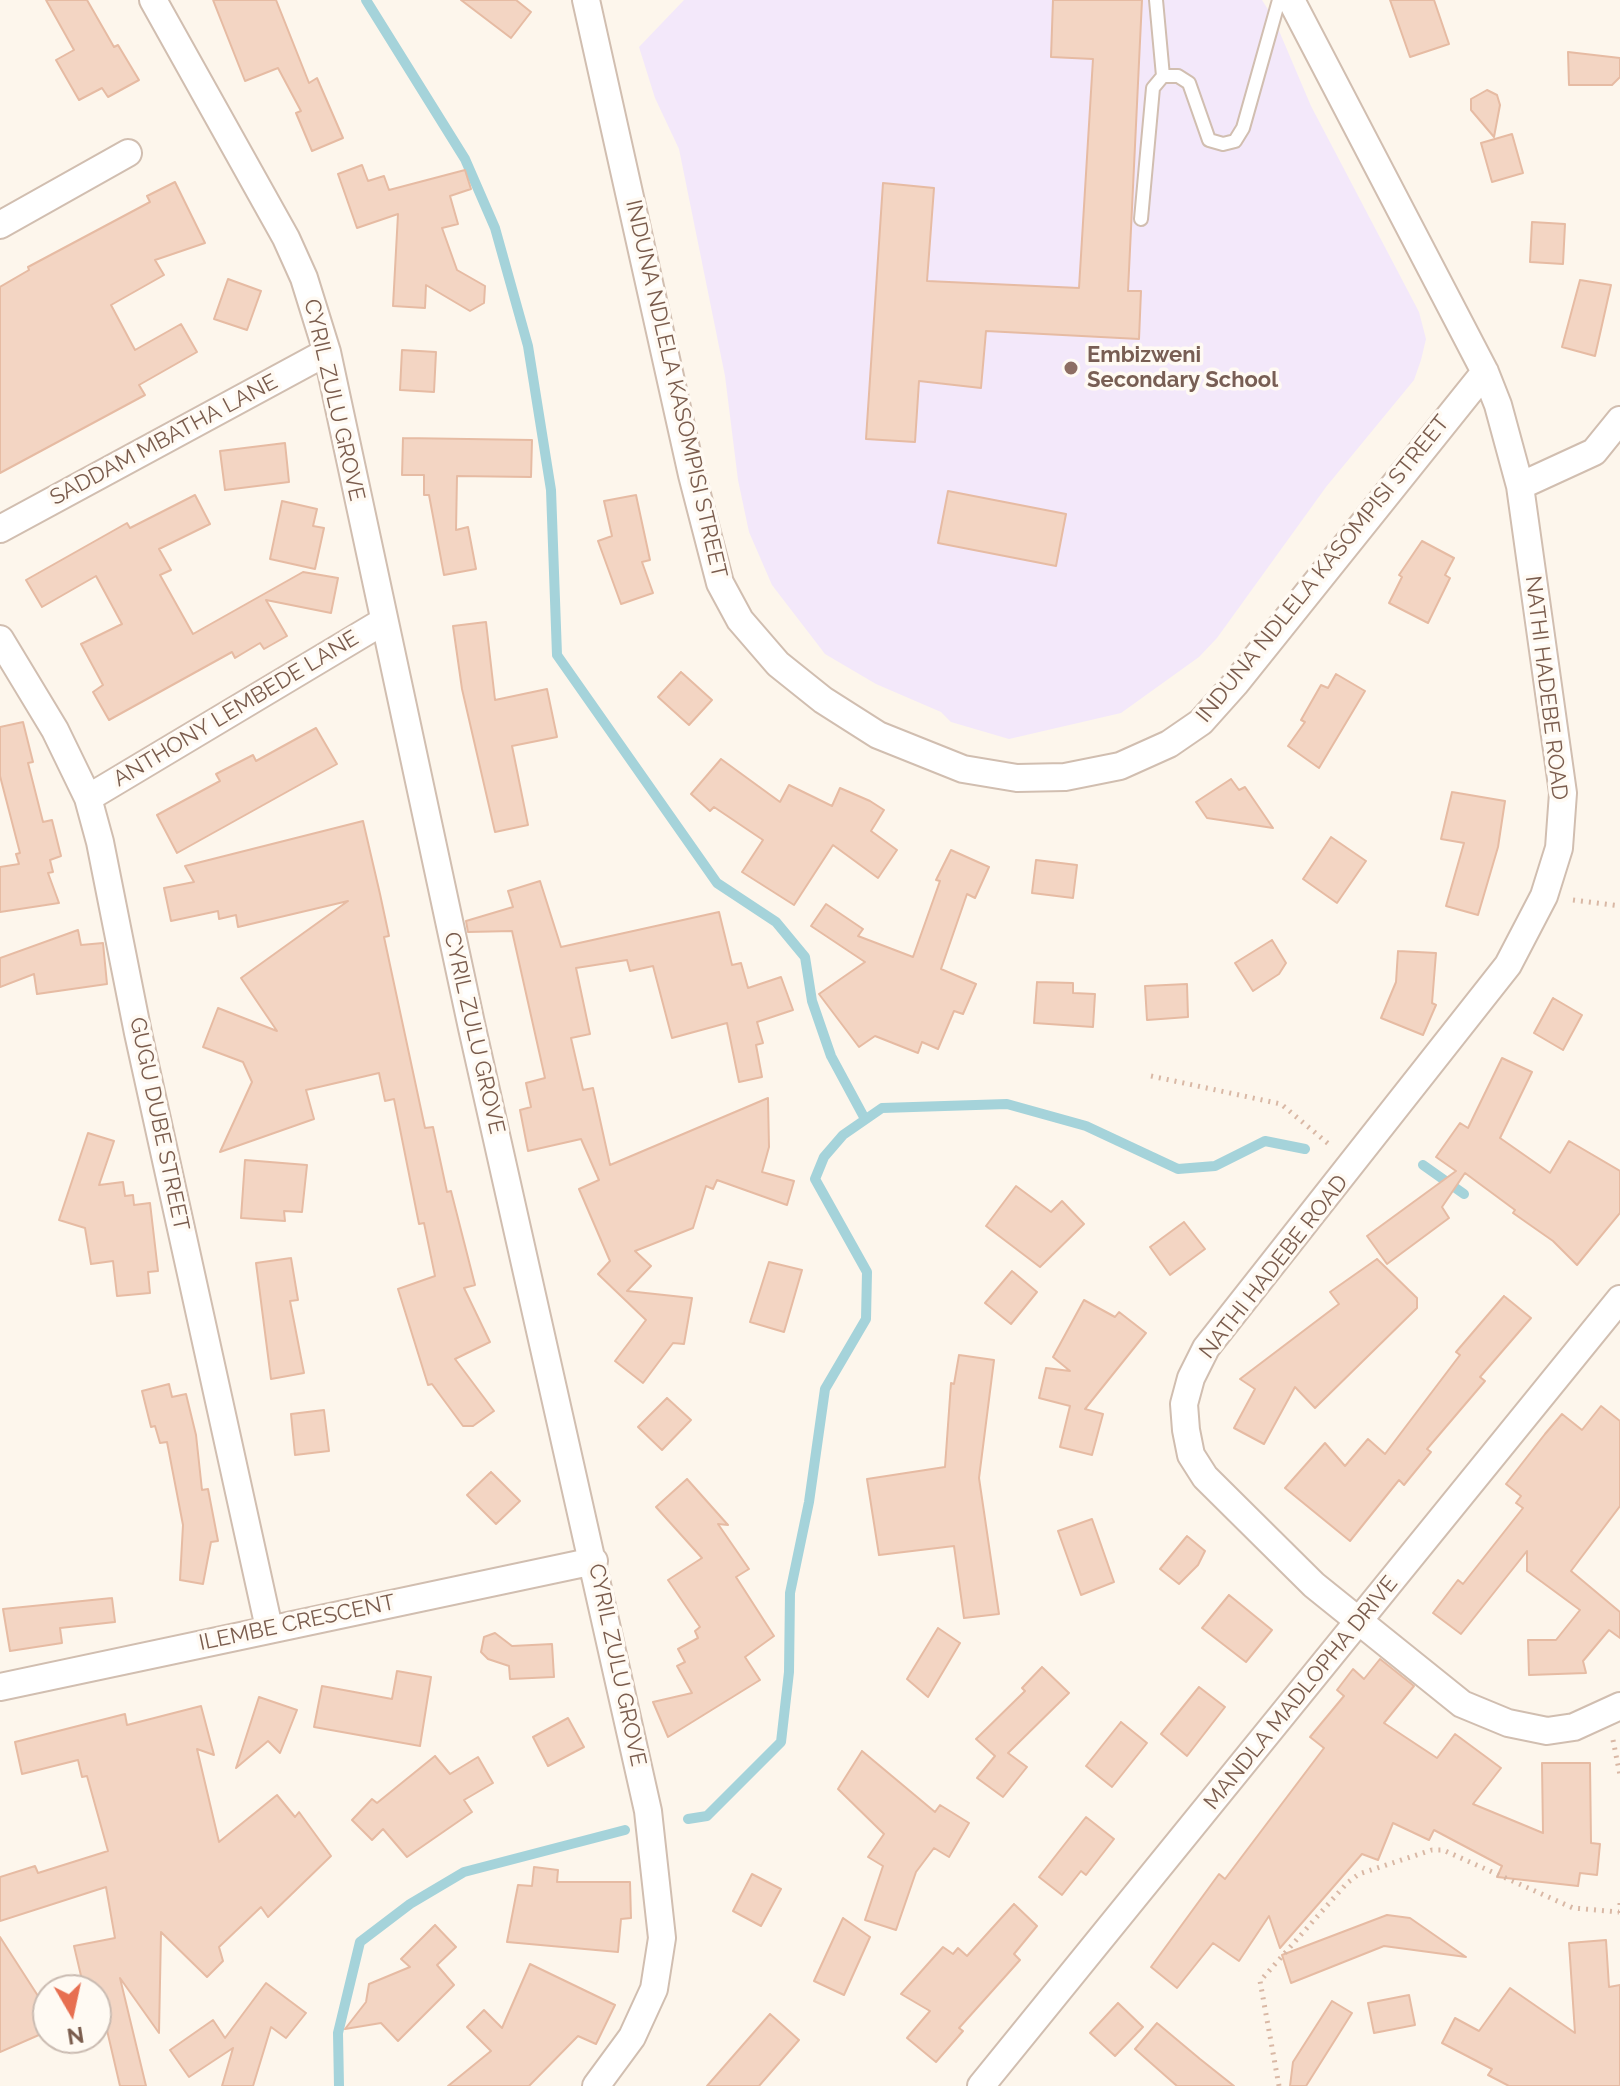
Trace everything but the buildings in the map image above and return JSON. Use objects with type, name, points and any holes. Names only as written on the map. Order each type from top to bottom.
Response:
[{"type":"street","name":"CYRIL ZULU GROVE","points":[[153,0],[286,238],[304,278],[327,352],[648,1811],[662,1938],[654,1989],[632,2037],[596,2086]]},
{"type":"street","name":"INDUNA NDLELA KASOMPISI STREET","points":[[586,0],[692,475],[720,583],[740,620],[778,664],[823,700],[878,735],[963,769],[1017,778],[1065,777],[1120,766],[1169,744],[1201,722],[1235,684],[1485,372]]},
{"type":"street","name":"NATHI HADEBE ROAD","points":[[1291,0],[1485,372],[1498,405],[1520,486],[1563,793],[1559,848],[1544,896],[1508,965],[1206,1348],[1191,1378],[1184,1404],[1191,1455],[1205,1477],[1314,1585],[1462,1704],[1508,1723],[1547,1731],[1574,1727],[1614,1710]]},
{"type":"street","points":[[0,225],[128,153]]},
{"type":"street","name":"SADDAM MBATHA LANE","points":[[0,529],[327,352]]},
{"type":"street","points":[[1520,486],[1594,452],[1620,420]]},
{"type":"street","name":"ANTHONY LEMBEDE LANE","points":[[88,798],[384,621]]},
{"type":"street","name":"GUGU DUBE STREET","points":[[0,639],[55,730],[88,798],[269,1628]]},
{"type":"street","name":"MANDLA MADLOPHA DRIVE","points":[[981,2086],[1620,1299]]},
{"type":"street","name":"ILEMBE CRESCENT","points":[[0,1687],[594,1561]]},
{"type":"lane","points":[[1141,219],[1153,88],[1163,76],[1156,0]]},
{"type":"lane","points":[[1163,76],[1178,76],[1189,83],[1209,140],[1223,144],[1235,141],[1243,128],[1279,0]]},
{"type":"path","points":[[1544,896],[1620,906]]},
{"type":"path","points":[[1151,1076],[1281,1104],[1353,1164]]},
{"type":"path","points":[[1614,1710],[1620,1775]]},
{"type":"path","points":[[1279,2086],[1260,1981],[1347,1883],[1359,1874],[1432,1850],[1443,1850],[1573,1908],[1620,1913],[1620,1901]]},
{"type":"shaded area","name":"Embizweni Secondary School","points":[[684,0],[1262,0],[1274,19],[1311,106],[1419,312],[1426,339],[1414,380],[1326,487],[1217,638],[1199,657],[1121,713],[1009,739],[951,722],[941,712],[876,684],[825,654],[772,585],[749,532],[738,480],[725,376],[679,149],[655,98],[639,47]]},
{"type":"waterway","points":[[366,0],[465,159],[495,228],[528,346],[551,490],[557,655],[717,883],[776,922],[805,957],[812,1001],[831,1056],[865,1119]]},
{"type":"waterway","points":[[688,1819],[707,1816],[781,1742],[789,1672],[790,1593],[809,1502],[825,1389],[866,1319],[867,1272],[815,1179],[824,1157],[843,1135],[882,1108],[1007,1104],[1086,1126],[1178,1169],[1215,1166],[1265,1141],[1305,1149]]},
{"type":"waterway","points":[[1423,1165],[1464,1194]]},
{"type":"waterway","points":[[339,2086],[338,2033],[360,1942],[410,1904],[464,1872],[625,1830]]},
{"type":"place","name":"Embizweni Secondary School","points":[[1071,368]]}]
